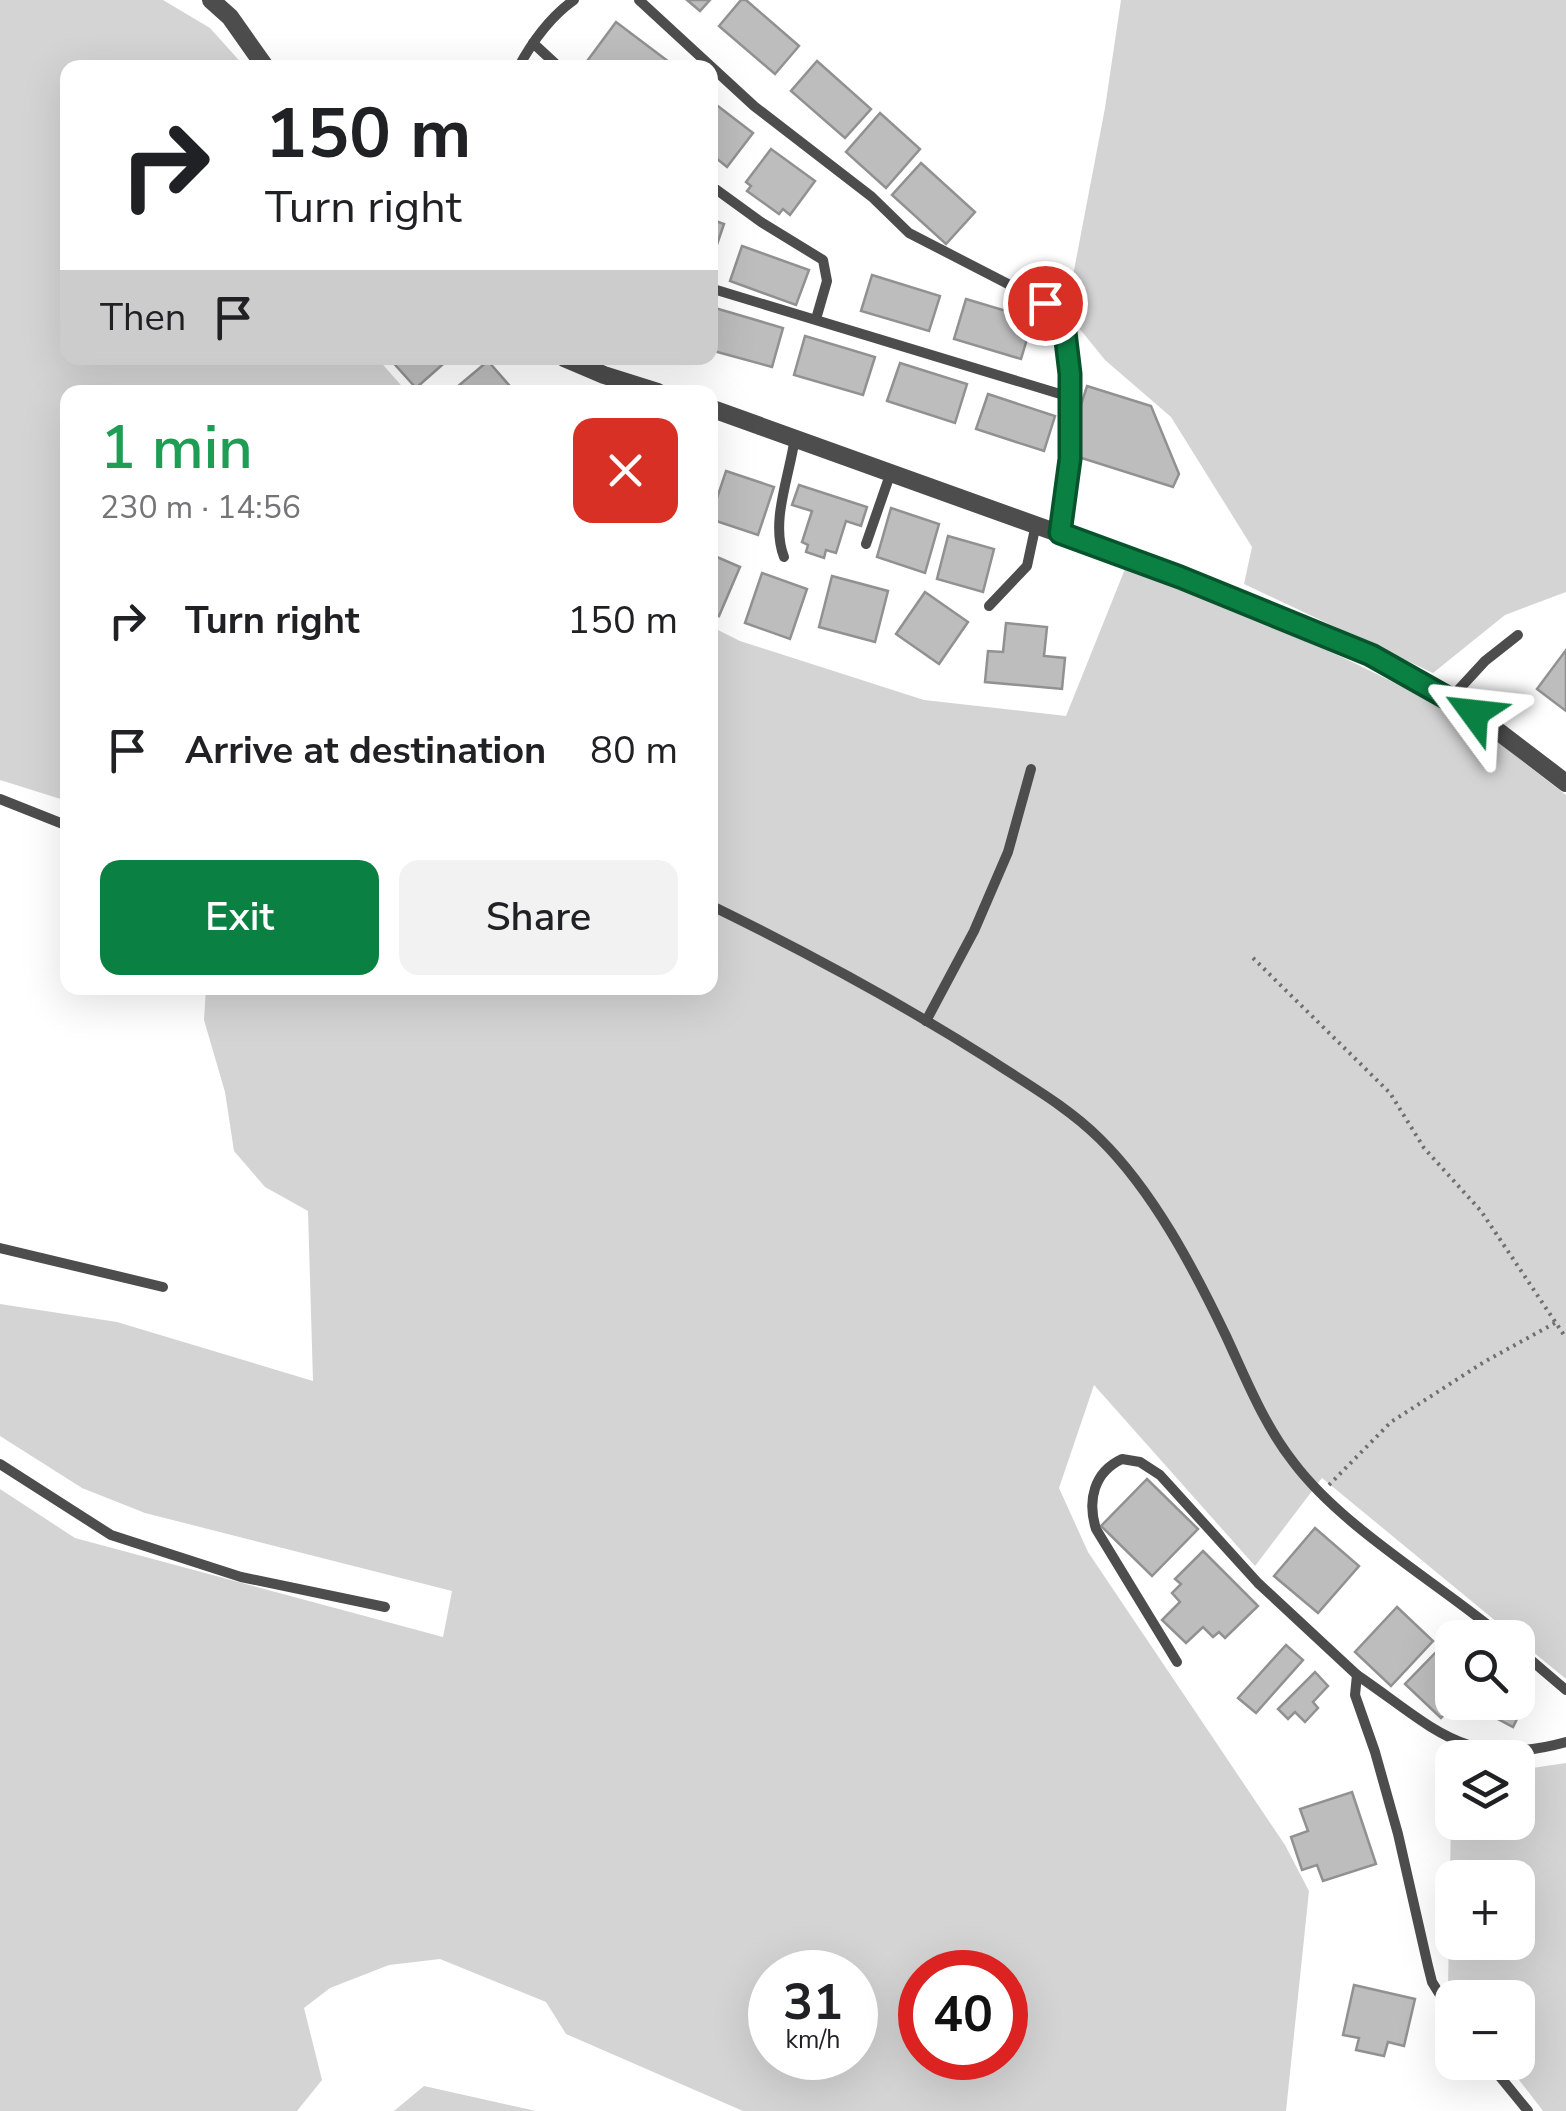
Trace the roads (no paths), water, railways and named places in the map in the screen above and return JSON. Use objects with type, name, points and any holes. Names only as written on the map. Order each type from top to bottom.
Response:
[{"type":"street","points":[[211,0],[230,16],[260,60]]},
{"type":"street","points":[[523,60],[561,9],[574,0]]},
{"type":"street","points":[[639,0],[704,60]]},
{"type":"street","points":[[533,43],[551,60]]},
{"type":"street","points":[[718,73],[754,106],[872,197],[909,233],[1056,312],[1064,324],[1070,397],[1070,459],[1060,533]]},
{"type":"street","points":[[718,191],[823,260],[828,280],[816,318]]},
{"type":"street","points":[[718,290],[1070,397]]},
{"type":"street","points":[[580,365],[634,385]]},
{"type":"street","points":[[718,411],[1180,577],[1371,655],[1474,713],[1566,783]]},
{"type":"street","points":[[784,557],[778,542],[780,508],[795,436]]},
{"type":"street","points":[[866,544],[892,471]]},
{"type":"street","points":[[988,606],[1027,566],[1036,524]]},
{"type":"street","points":[[1450,699],[1485,660],[1518,636]]},
{"type":"street","points":[[926,1021],[974,931],[1008,852],[1031,769]]},
{"type":"street","points":[[0,799],[60,823]]},
{"type":"street","points":[[718,909],[842,970],[1050,1098],[1100,1138],[1140,1186],[1174,1238],[1225,1334],[1248,1390],[1293,1463],[1366,1531],[1481,1620]]},
{"type":"street","points":[[0,1248],[163,1287]]},
{"type":"street","points":[[1177,1662],[1096,1529],[1090,1511],[1092,1493],[1101,1474],[1122,1459],[1140,1462],[1160,1475],[1258,1583],[1357,1674],[1457,1743],[1508,1753],[1566,1742]]},
{"type":"street","points":[[0,1464],[111,1534],[240,1576],[385,1606]]},
{"type":"street","points":[[1535,1664],[1566,1690]]},
{"type":"street","points":[[1357,1674],[1355,1696],[1386,1790],[1435,1987]]},
{"type":"street","points":[[1503,2080],[1528,2111]]}]
